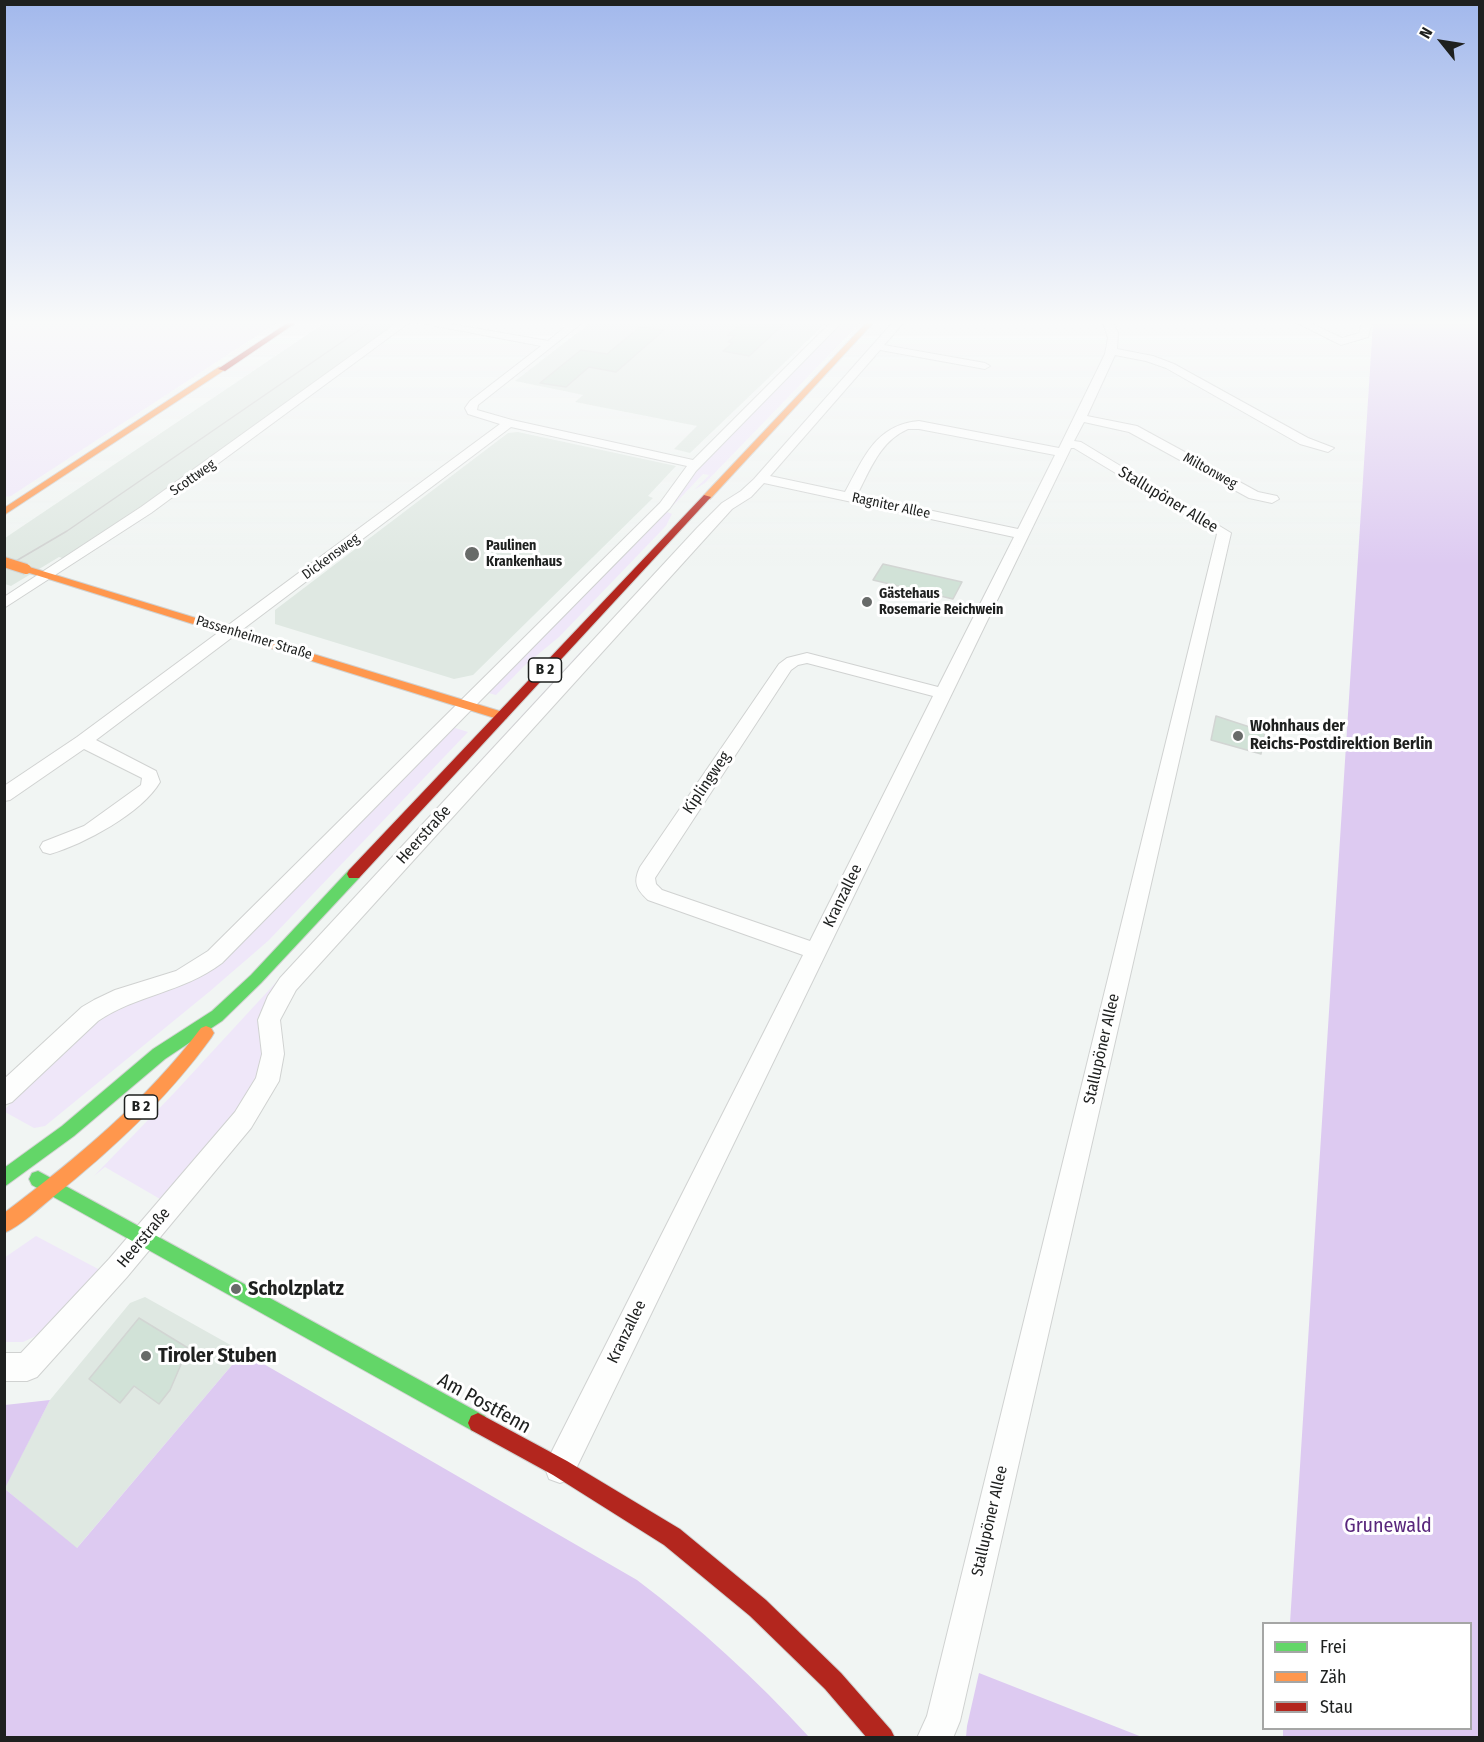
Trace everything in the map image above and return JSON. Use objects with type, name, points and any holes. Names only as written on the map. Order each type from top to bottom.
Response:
[{"type":"street","points":[[4,512],[170,403]]},
{"type":"street","name":"Scottweg","points":[[4,604],[50,576],[216,461],[294,403]]},
{"type":"street","points":[[474,403],[472,412],[478,415],[696,464]]},
{"type":"street","points":[[4,1095],[90,1014],[105,1004],[122,995],[180,979],[215,957],[665,505],[682,479],[756,403]]},
{"type":"street","name":"Heerstraße","points":[[9,1169],[159,1054],[217,1016],[256,979],[795,403]]},
{"type":"street","name":"Heerstraße","points":[[4,1367],[27,1367],[144,1238],[243,1120],[267,1081],[273,1054],[269,1020],[276,1002],[288,984],[702,531],[726,506],[746,494],[828,403]]},
{"type":"street","name":"Kranzallee","points":[[560,1468],[1087,403]]},
{"type":"street","points":[[1237,403],[1304,441],[1328,448]]},
{"type":"street","name":"Miltonweg","points":[[1080,418],[1133,429],[1254,495],[1272,499]]},
{"type":"street","name":"Dickensweg","points":[[8,789],[83,741],[509,423]]},
{"type":"street","points":[[849,497],[881,443],[894,429],[901,426],[919,425],[1066,448]]},
{"type":"street","name":"Stallupöner Allee","points":[[934,1737],[943,1721],[1224,533],[1077,446],[1066,448]]},
{"type":"street","name":"Ragniter Allee","points":[[761,478],[1021,534]]},
{"type":"street","name":"Passenheimer Straße","points":[[4,562],[502,716]]},
{"type":"street","name":"Kiplingweg","points":[[816,951],[655,895],[646,887],[645,878],[650,867],[785,667],[793,661],[807,658],[944,694]]},
{"type":"street","points":[[50,847],[91,831],[147,789],[151,782],[150,775],[83,741]]},
{"type":"street","name":"Heerstraße","points":[[4,1224],[54,1188],[129,1119],[168,1080],[201,1041],[217,1016]]},
{"type":"street","name":"Am Postfenn","points":[[9,1169],[54,1188],[560,1468],[672,1537],[758,1608],[833,1681],[883,1737]]},
{"type":"shaded area","points":[[5,403],[153,403],[11,496],[5,497]]},
{"type":"shaded area","points":[[205,403],[289,403],[74,554],[65,559],[59,557],[11,586],[5,584],[5,538]]},
{"type":"shaded area","points":[[582,403],[742,403],[690,453],[674,449],[697,426]]},
{"type":"shaded area","points":[[760,403],[782,403],[705,483],[694,490],[709,475],[703,474],[667,512],[672,514],[666,526],[559,637],[524,666],[496,695],[485,692],[683,481]]},
{"type":"shaded area","name":"Paulinen Krankenhaus","points":[[518,432],[676,466],[648,496],[653,498],[473,675],[454,679],[275,624],[275,610],[508,433]]},
{"type":"shaded area","points":[[584,648],[588,649],[275,993],[260,1075],[241,1106],[160,1199],[105,1167],[94,1176],[175,1092]]},
{"type":"shaded area","points":[[452,727],[468,732],[268,941],[209,992],[45,1126],[34,1128],[5,1112],[5,1109],[109,1010],[179,986],[195,978]]},
{"type":"shaded area","points":[[36,1236],[100,1270],[38,1335],[23,1342],[5,1342],[4,1258]]},
{"type":"shaded area","points":[[145,1297],[243,1352],[76,1549],[4,1488],[50,1400],[130,1303]]},
{"type":"green space","name":"Grunewald","points":[[1368,403],[1479,403],[1479,1737],[1283,1737],[1283,1730],[1472,1730],[1472,1622],[1290,1622]]},
{"type":"green space","points":[[243,1352],[637,1580],[726,1654],[809,1737],[5,1737],[5,1489],[77,1548]]},
{"type":"green space","points":[[50,1400],[5,1488],[5,1405]]},
{"type":"green space","points":[[979,1673],[1142,1737],[966,1737]]},
{"type":"building","points":[[883,564],[962,582],[953,599],[873,580]]},
{"type":"building","name":"Wohnhaus der Reichs-Postdirektion Berlin","points":[[1216,716],[1265,732],[1261,754],[1211,740]]},
{"type":"building","name":"Tiroler Stuben","points":[[139,1318],[188,1348],[170,1390],[159,1404],[134,1386],[120,1403],[89,1379]]},
{"type":"tram line","points":[[4,568],[67,531],[253,403]]},
{"type":"traffic: fast","points":[[4,1179],[68,1131],[159,1054],[217,1016],[256,979],[354,874]]},
{"type":"traffic: fast","points":[[38,1179],[478,1423]]},
{"type":"traffic: slow","points":[[4,512],[170,403]]},
{"type":"traffic: slow","points":[[707,497],[795,403]]},
{"type":"traffic: slow","points":[[4,562],[26,569]]},
{"type":"traffic: slow","points":[[26,569],[502,716]]},
{"type":"traffic: slow","points":[[4,1224],[113,1136],[164,1085],[206,1033]]},
{"type":"traffic: jam","points":[[354,874],[707,497]]},
{"type":"traffic: jam","points":[[478,1423],[560,1468],[672,1537],[758,1608],[833,1681],[883,1738]]},
{"type":"place","name":"Paulinen Krankenhaus","points":[[472,554]]},
{"type":"place","name":"Gästehaus Rosemarie Reichwein","points":[[867,602]]},
{"type":"place","name":"Wohnhaus der Reichs-Postdirektion Berlin","points":[[1238,736]]},
{"type":"place","name":"Scholzplatz","points":[[236,1289]]},
{"type":"place","name":"Tiroler Stuben","points":[[146,1356]]}]
